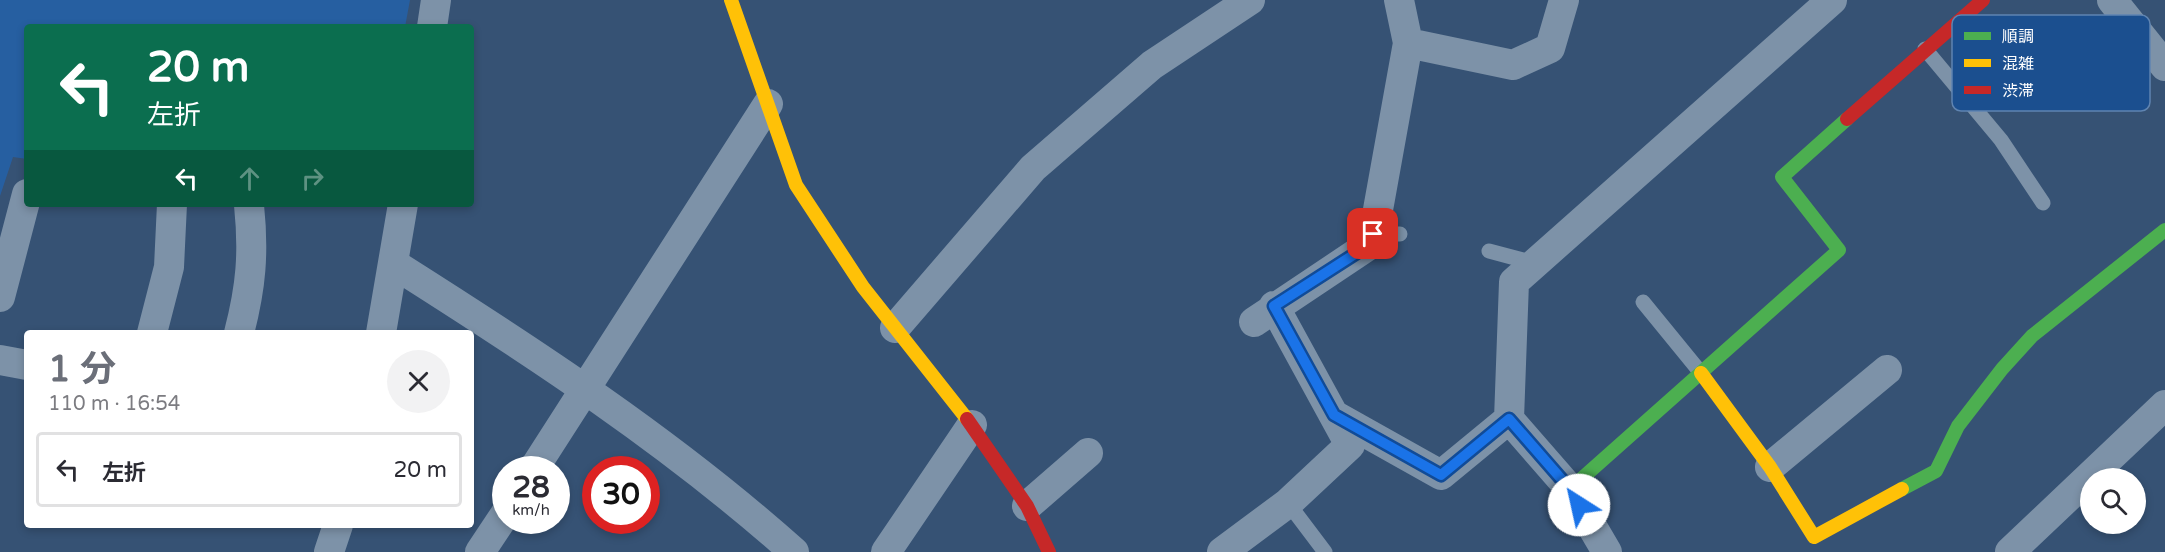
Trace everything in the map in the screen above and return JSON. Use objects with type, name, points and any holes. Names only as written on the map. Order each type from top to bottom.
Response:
[{"type":"street","points":[[432,24],[436,0]]},
{"type":"street","points":[[732,0],[796,185],[863,287],[972,425],[1027,506],[1049,552]]},
{"type":"street","points":[[895,328],[1033,168],[1152,65],[1250,0]]},
{"type":"street","points":[[1222,552],[1288,503],[1350,445],[1334,415],[1264,314],[1387,234],[1408,43],[1399,0]]},
{"type":"street","points":[[1408,43],[1513,65],[1550,48],[1564,0]]},
{"type":"street","points":[[1607,552],[1570,489],[1509,419],[1514,282],[1832,0]]},
{"type":"street","points":[[1965,15],[1983,0]]},
{"type":"street","points":[[2112,0],[2124,15]]},
{"type":"street","points":[[1570,489],[1839,250],[1782,177],[1952,26]]},
{"type":"street","points":[[2150,47],[2165,66]]},
{"type":"street","points":[[542,456],[768,104]]},
{"type":"street","points":[[0,297],[24,205]]},
{"type":"street","points":[[153,330],[169,267],[172,207]]},
{"type":"street","points":[[240,330],[250,289],[254,246],[247,207]]},
{"type":"street","points":[[382,330],[403,207]]},
{"type":"street","points":[[1701,373],[1770,467],[1814,537],[1936,471],[1958,426],[2002,369],[2032,336],[2165,230]]},
{"type":"street","points":[[394,264],[540,357],[585,389],[758,519],[794,552]]},
{"type":"street","points":[[0,360],[24,364]]},
{"type":"street","points":[[1770,467],[1887,370]]},
{"type":"street","points":[[2010,552],[2165,405]]},
{"type":"street","points":[[1334,415],[1441,475],[1509,419]]},
{"type":"street","points":[[886,552],[972,425]]},
{"type":"street","points":[[1027,506],[1088,453]]},
{"type":"street","points":[[329,552],[337,528]]},
{"type":"street","points":[[480,552],[492,534]]},
{"type":"lane","points":[[1924,49],[1952,82]]},
{"type":"lane","points":[[1976,111],[2001,140],[2043,203]]},
{"type":"lane","points":[[1489,251],[1534,263]]},
{"type":"lane","points":[[1642,302],[1701,373]]},
{"type":"lane","points":[[1288,503],[1325,552]]},
{"type":"lane","points":[[1814,537],[1829,552]]},
{"type":"shaded area","points":[[0,0],[410,0],[406,24],[24,24],[24,159],[13,157],[0,196]]},
{"type":"traffic: fast","points":[[1570,489],[1839,250],[1782,177],[1847,119]]},
{"type":"traffic: fast","points":[[1902,489],[1936,471],[1958,426],[2002,369],[2032,336],[2165,230]]},
{"type":"traffic: slow","points":[[731,0],[796,185],[863,287],[967,419]]},
{"type":"traffic: slow","points":[[1701,373],[1770,467],[1814,537],[1902,489]]},
{"type":"traffic: jam","points":[[1966,15],[1983,0]]},
{"type":"traffic: jam","points":[[1847,119],[1952,27]]},
{"type":"traffic: jam","points":[[967,419],[1027,506],[1049,552]]},
{"type":"route","points":[[1373,234],[1372,243],[1274,306],[1334,415],[1441,475],[1509,419],[1570,489],[1579,505]]}]
